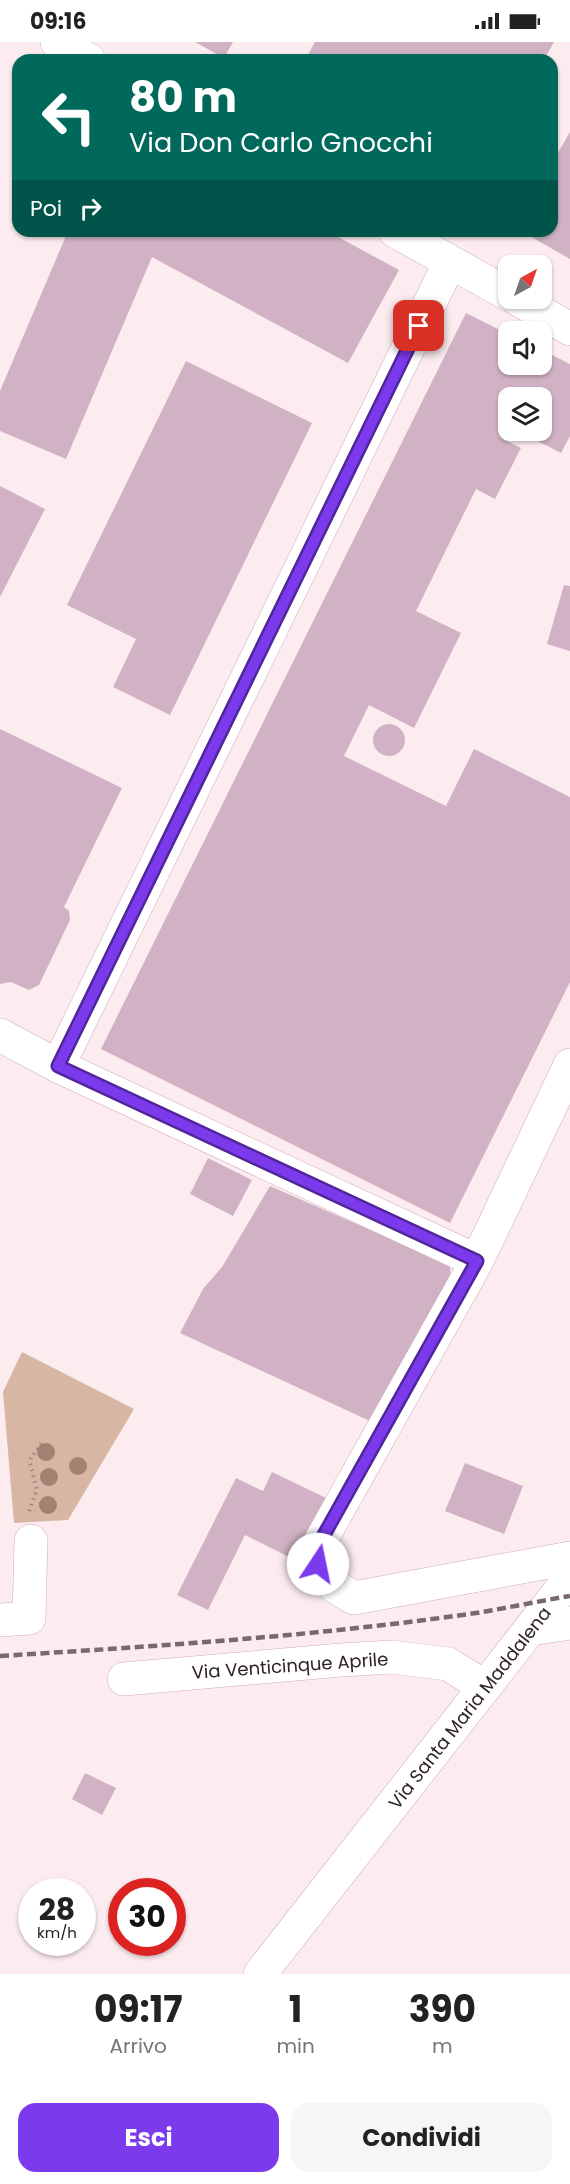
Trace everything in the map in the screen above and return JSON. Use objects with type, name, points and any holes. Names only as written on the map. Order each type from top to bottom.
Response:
[{"type":"street","points":[[57,42],[78,54]]},
{"type":"street","points":[[406,237],[498,288]]},
{"type":"street","points":[[58,1066],[450,262]]},
{"type":"street","points":[[535,309],[570,329]]},
{"type":"street","points":[[0,1035],[58,1066],[477,1261]]},
{"type":"street","points":[[570,1065],[477,1261],[320,1542],[318,1564],[329,1583],[354,1598],[570,1558]]},
{"type":"street","points":[[0,1620],[29,1618],[31,1541]]},
{"type":"street","name":"Via Santa Maria Maddalena","points":[[260,1974],[570,1578]]},
{"type":"street","points":[[530,1629],[570,1623]]},
{"type":"street","name":"Via Venticinque Aprile","points":[[124,1678],[329,1660],[391,1657],[448,1664],[485,1687]]},
{"type":"path","points":[[31,1541],[28,1512],[37,1490],[30,1463],[43,1441]]},
{"type":"shaded area","points":[[22,1352],[134,1409],[68,1520],[14,1523],[3,1392]]},
{"type":"building","points":[[195,42],[233,42],[226,54],[217,54]]},
{"type":"building","points":[[315,42],[554,42],[547,54],[308,54]]},
{"type":"building","points":[[570,132],[570,259],[532,237],[558,237],[558,153]]},
{"type":"building","points":[[65,237],[338,237],[399,270],[348,363],[152,257],[66,459],[0,431],[0,391]]},
{"type":"building","points":[[466,313],[498,329],[498,375],[552,375],[552,355],[570,364],[570,436],[561,453],[538,441],[552,441],[552,387],[498,387],[498,441],[507,441],[521,448],[495,499],[476,489],[416,611],[461,633],[414,728],[369,705],[344,756],[446,806],[474,749],[570,797],[570,982],[450,1223],[101,1049]]},
{"type":"building","points":[[186,361],[312,423],[170,715],[113,687],[136,639],[67,605]]},
{"type":"building","points":[[0,486],[45,509],[0,597]]},
{"type":"building","points":[[564,585],[570,586],[570,651],[547,644]]},
{"type":"building","points":[[389,724],[401,728],[405,740],[401,752],[389,756],[377,752],[373,740],[377,728]]},
{"type":"building","points":[[0,729],[122,788],[64,907],[69,911],[70,920],[39,985],[29,990],[11,982],[0,984]]},
{"type":"building","points":[[208,1158],[252,1180],[233,1216],[190,1194]]},
{"type":"building","points":[[270,1186],[450,1265],[451,1285],[372,1422],[180,1333],[203,1289],[222,1267]]},
{"type":"building","points":[[465,1463],[523,1486],[504,1534],[445,1511]]},
{"type":"building","points":[[272,1472],[326,1498],[295,1560],[245,1535],[208,1610],[177,1595],[236,1478],[263,1491]]},
{"type":"building","points":[[85,1773],[116,1788],[102,1815],[72,1799]]},
{"type":"railway","points":[[0,1656],[179,1644],[357,1628],[476,1613],[570,1596]]},
{"type":"route","points":[[318,1564],[320,1542],[477,1261],[58,1066],[419,326]]}]
